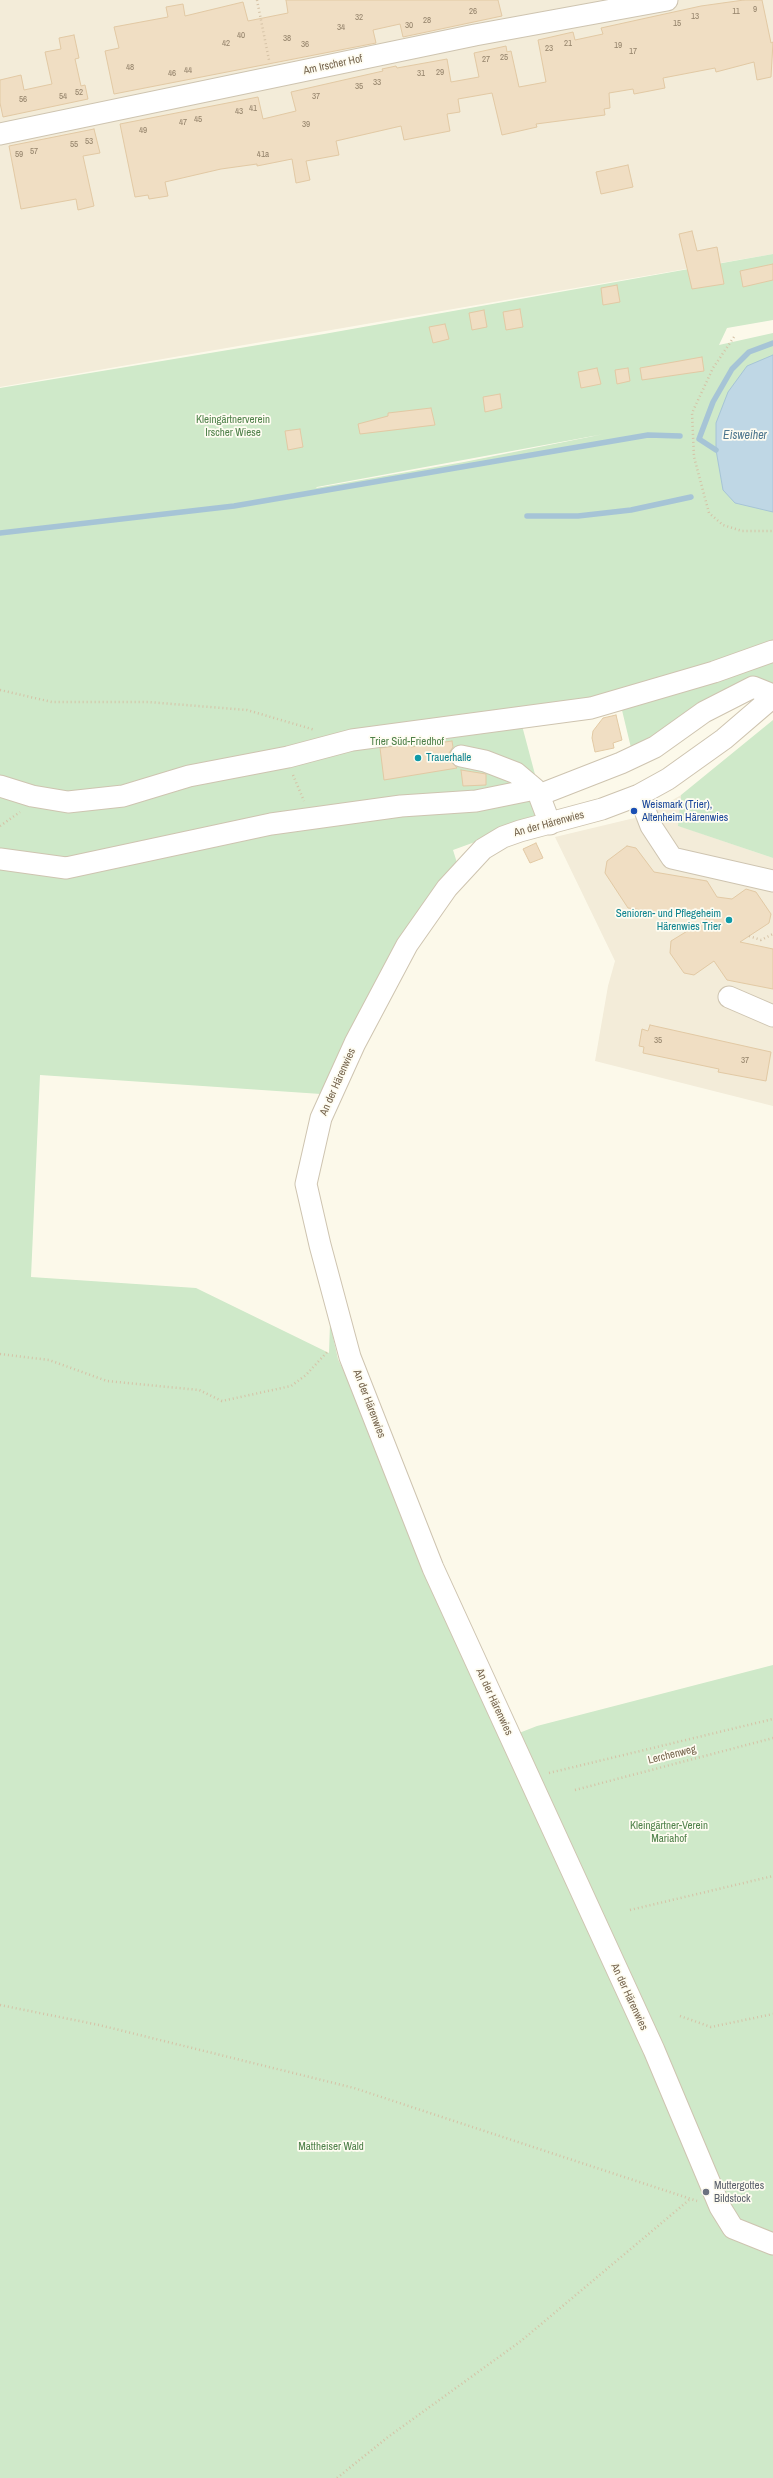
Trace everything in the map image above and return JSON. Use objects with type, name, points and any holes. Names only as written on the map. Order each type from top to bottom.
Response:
[{"type":"street","name":"Am Irscher Hof","points":[[0,134],[475,36],[667,0]]},
{"type":"street","points":[[0,786],[32,796],[68,802],[123,796],[189,776],[288,757],[352,740],[591,708],[714,672],[773,651]]},
{"type":"street","points":[[0,859],[66,868],[271,824],[401,806],[476,801],[537,792],[621,763],[655,747],[704,712],[753,687],[773,696]]},
{"type":"street","name":"An der Härenwies","points":[[773,696],[724,739],[668,779],[639,795],[550,824],[520,831],[483,849],[447,888],[407,945],[355,1043],[321,1118],[306,1184],[320,1245],[344,1329],[350,1357],[432,1568],[654,2050],[720,2207],[733,2228],[773,2244]]},
{"type":"street","points":[[461,756],[485,761],[516,773],[537,792],[550,824]]},
{"type":"street","points":[[639,795],[651,826],[672,858],[773,881]]},
{"type":"street","points":[[729,997],[773,1016]]},
{"type":"path","points":[[257,0],[272,78]]},
{"type":"path","points":[[734,337],[713,368],[692,413],[694,457],[709,513],[723,525],[742,531],[773,531]]},
{"type":"path","points":[[0,690],[52,702],[148,702],[247,710],[322,732]]},
{"type":"path","points":[[293,777],[312,818]]},
{"type":"path","points":[[749,936],[761,940],[773,934]]},
{"type":"path","points":[[0,1354],[49,1360],[107,1381],[199,1390],[222,1401],[291,1386],[312,1370],[344,1329]]},
{"type":"path","points":[[529,1778],[773,1719]]},
{"type":"path","name":"Lerchenweg","points":[[575,1790],[773,1738]]},
{"type":"path","points":[[630,1910],[773,1876]]},
{"type":"path","points":[[0,2005],[99,2025],[354,2088],[689,2200],[720,2207]]},
{"type":"path","points":[[680,2016],[711,2027],[773,2014]]},
{"type":"path","points":[[337,2478],[388,2437],[521,2341],[689,2200]]},
{"type":"shaded area","points":[[0,0],[773,0],[773,254],[0,387]]},
{"type":"shaded area","points":[[681,795],[679,826],[773,858],[773,1106],[595,1061],[608,986],[615,961],[555,837],[647,815]]},
{"type":"green space","points":[[773,254],[773,320],[727,328],[719,345],[773,333],[773,645],[520,718],[537,782],[541,818],[453,850],[458,866],[321,1094],[40,1075],[31,1277],[196,1288],[329,1353],[330,1324],[338,1359],[514,1735],[537,1726],[773,1665],[773,2478],[0,2478],[0,388],[324,334]],"holes":[[[604,434],[464,462],[316,488]]]},
{"type":"green space","points":[[773,656],[773,688],[632,752],[621,706]]},
{"type":"green space","points":[[773,720],[773,858],[678,826],[681,795]]},
{"type":"water","name":"Eisweiher","points":[[773,355],[773,512],[735,503],[723,490],[716,450],[716,423],[728,392],[747,366]]},
{"type":"building","points":[[286,0],[498,0],[502,16],[403,37],[400,24],[373,30],[376,43],[114,94],[105,51],[119,48],[114,27],[168,17],[166,7],[183,4],[185,16],[243,2],[248,21],[288,13]]},
{"type":"building","points":[[744,0],[762,0],[771,43],[773,42],[771,77],[757,80],[754,62],[716,72],[715,68],[663,78],[665,88],[634,94],[633,89],[609,93],[610,108],[604,109],[605,115],[536,124],[537,127],[502,135],[492,93],[458,99],[460,112],[447,114],[450,131],[404,140],[401,126],[336,141],[339,155],[306,161],[310,180],[296,183],[292,159],[257,166],[257,164],[221,169],[165,182],[168,196],[149,199],[148,195],[135,197],[120,124],[258,97],[263,119],[296,111],[291,92],[383,71],[382,69],[396,66],[397,68],[447,59],[451,82],[479,77],[474,53],[506,46],[507,52],[511,51],[519,87],[546,82],[538,40],[573,32],[575,40],[603,34],[601,28],[701,6]]},
{"type":"building","points":[[74,35],[79,58],[75,59],[81,86],[85,85],[88,99],[3,117],[0,103],[0,80],[21,75],[24,90],[52,84],[45,52],[61,49],[59,38]]},
{"type":"building","points":[[94,129],[100,153],[83,156],[94,206],[78,210],[76,199],[21,209],[9,146]]},
{"type":"building","points":[[628,165],[633,187],[601,194],[596,172]]},
{"type":"building","points":[[692,231],[697,251],[717,247],[724,284],[692,289],[679,234]]},
{"type":"building","points":[[773,264],[773,280],[743,287],[740,271]]},
{"type":"building","points":[[617,285],[620,302],[603,305],[601,288]]},
{"type":"building","points":[[520,309],[523,327],[506,330],[503,312]]},
{"type":"building","points":[[484,310],[487,327],[472,330],[469,313]]},
{"type":"building","points":[[445,324],[449,339],[433,343],[429,327]]},
{"type":"building","points":[[702,357],[704,371],[642,380],[640,368]]},
{"type":"building","points":[[597,368],[601,384],[581,388],[578,372]]},
{"type":"building","points":[[628,368],[630,381],[617,384],[615,370]]},
{"type":"building","points":[[500,394],[502,408],[485,412],[483,397]]},
{"type":"building","points":[[431,408],[435,425],[360,434],[358,424],[388,416],[388,413]]},
{"type":"building","points":[[300,429],[303,447],[288,450],[285,431]]},
{"type":"building","points":[[616,715],[622,740],[613,743],[614,748],[595,752],[592,738],[593,731],[603,718]]},
{"type":"building","name":"Trauerhalle","points":[[452,741],[453,747],[449,753],[450,759],[457,768],[384,780],[380,748],[411,744],[411,747]]},
{"type":"building","points":[[461,770],[486,774],[486,785],[463,786]]},
{"type":"building","points":[[536,843],[543,858],[530,863],[523,849]]},
{"type":"building","name":"Senioren- und Pflegeheim Härenwies Trier","points":[[627,846],[636,848],[654,872],[707,881],[717,897],[732,899],[746,889],[756,892],[771,914],[769,923],[740,942],[773,949],[773,989],[727,980],[714,961],[694,975],[684,973],[670,953],[671,941],[707,919],[628,908],[605,873],[607,861]]},
{"type":"building","points":[[650,1025],[771,1052],[766,1081],[718,1072],[719,1069],[643,1053],[644,1047],[639,1046],[642,1029],[648,1031]]},
{"type":"waterway","points":[[716,450],[699,439],[713,402],[732,369],[749,352],[773,343]]},
{"type":"waterway","points":[[0,533],[234,506],[648,435],[680,436]]},
{"type":"waterway","points":[[527,516],[578,516],[631,510],[691,497]]},
{"type":"place","name":"Trauerhalle","points":[[418,758]]},
{"type":"place","name":"Weismark (Trier), Altenheim Härenwies","points":[[634,811]]},
{"type":"place","name":"Senioren- und Pflegeheim Härenwies Trier","points":[[729,920]]},
{"type":"place","name":"Muttergottes Bildstock","points":[[706,2192]]},
{"type":"park label","name":"Kleingärtnerverein Irscher Wiese","points":[[233,426]]},
{"type":"park label","name":"Trier Süd-Friedhof","points":[[407,742]]},
{"type":"park label","name":"Kleingärtner-Verein Mariahof","points":[[669,1832]]},
{"type":"park label","name":"Mattheiser Wald","points":[[331,2147]]}]
